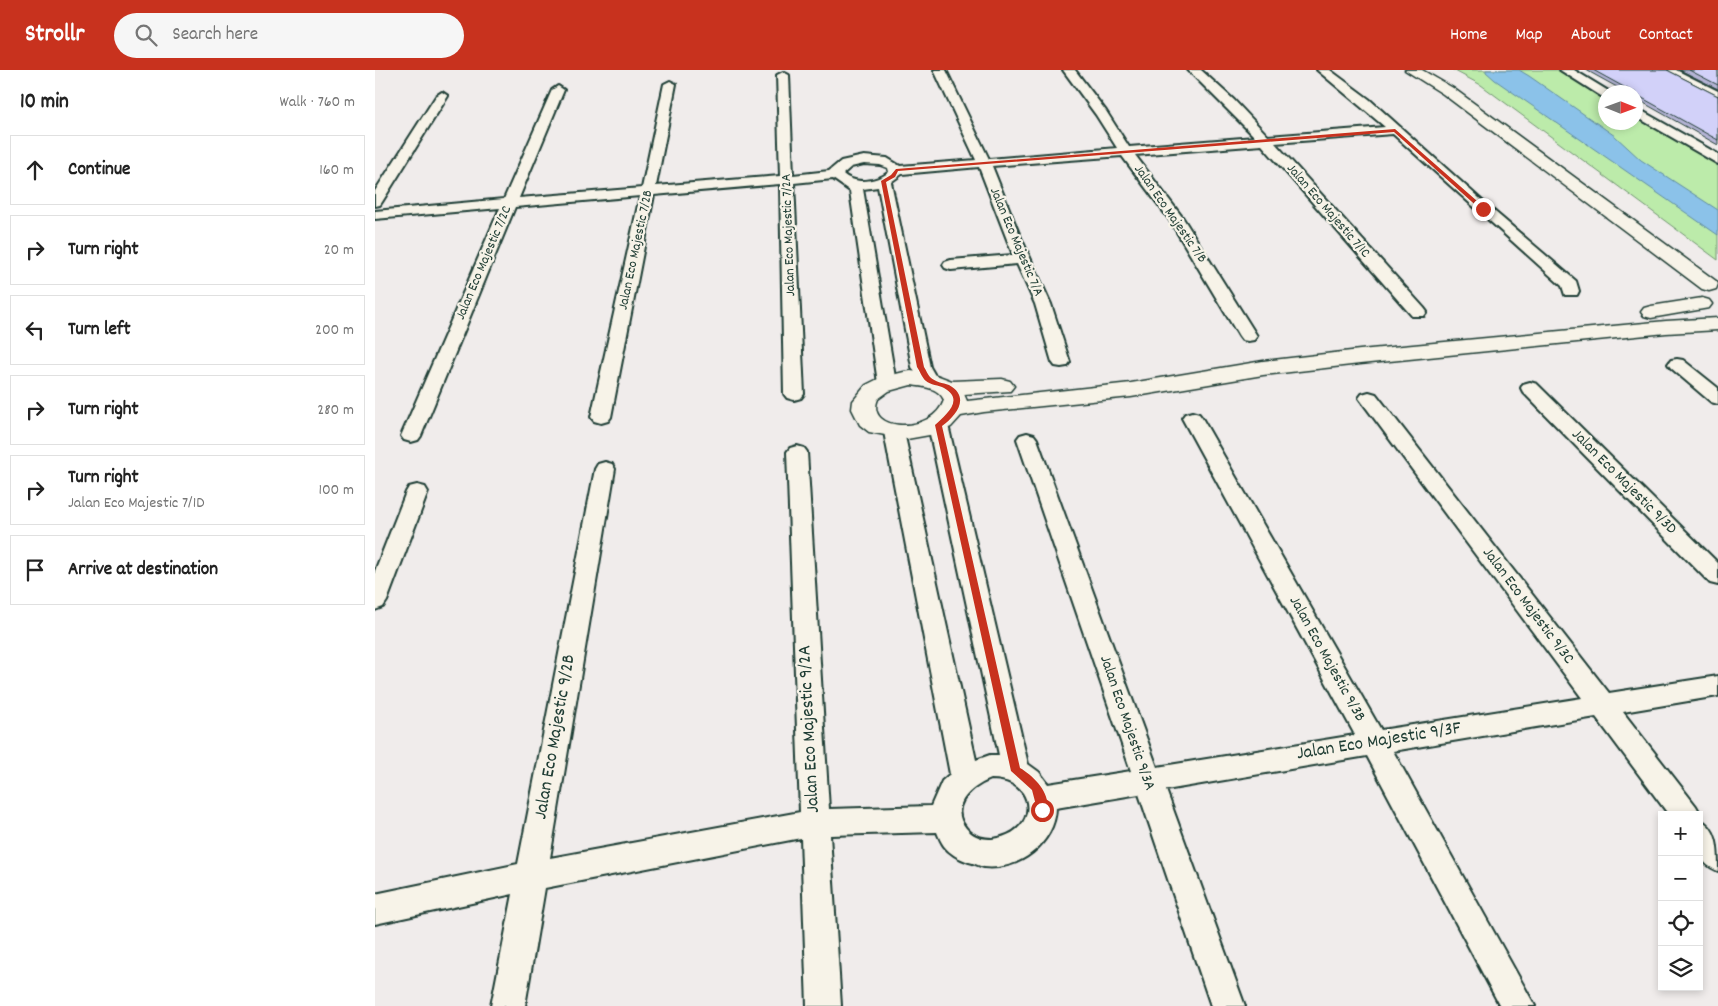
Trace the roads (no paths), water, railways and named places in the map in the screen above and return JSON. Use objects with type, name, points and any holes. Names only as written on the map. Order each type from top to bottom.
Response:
[{"type":"street","name":"Jalan Eco Majestic 7/A","points":[[940,70],[984,163],[1043,304],[1061,362]]},
{"type":"street","name":"Jalan Eco Majestic 7/B","points":[[1069,70],[1125,151],[1176,218],[1248,336]]},
{"type":"street","name":"Jalan Eco Majestic 7/1C","points":[[1194,70],[1230,103],[1265,140],[1418,312]]},
{"type":"street","points":[[1323,70],[1365,102],[1571,288]]},
{"type":"street","points":[[1412,70],[1448,91],[1713,292]]},
{"type":"street","points":[[1431,70],[1463,90],[1713,292]]},
{"type":"street","points":[[1566,70],[1598,90]]},
{"type":"street","points":[[1667,70],[1718,96]]},
{"type":"street","name":"Jalan Eco Majestic 7/2A","points":[[783,75],[794,394]]},
{"type":"street","name":"Jalan Eco Majestic 7/2B","points":[[601,416],[670,84]]},
{"type":"street","name":"Jalan Eco Majestic 7/2C","points":[[411,436],[558,90]]},
{"type":"street","points":[[375,202],[442,96]]},
{"type":"street","points":[[1643,116],[1718,160]]},
{"type":"street","points":[[887,383],[857,190],[843,179],[837,171],[846,164],[864,160],[889,163],[896,170],[1395,130]]},
{"type":"street","points":[[375,215],[787,180],[843,179],[863,185],[884,181],[893,176],[896,170]]},
{"type":"street","points":[[884,181],[921,367],[942,400],[1016,771]]},
{"type":"street","points":[[951,265],[1023,259]]},
{"type":"street","points":[[1713,292],[1637,314],[1253,354],[1077,379],[996,387],[942,400],[925,430],[894,432],[880,428],[870,422],[864,414],[863,405],[867,397],[875,389],[887,383],[911,378],[942,400],[984,405],[1131,390],[1263,368],[1360,357],[1666,327],[1718,324]]},
{"type":"street","points":[[1677,364],[1718,398]]},
{"type":"street","name":"Jalan Eco Majestic 9/3D","points":[[1530,388],[1718,577]]},
{"type":"street","name":"Jalan Eco Majestic 9/3C","points":[[1369,398],[1683,811]]},
{"type":"street","name":"Jalan Eco Majestic 9/3B","points":[[1192,418],[1374,742],[1518,1006]]},
{"type":"street","points":[[894,432],[965,776]]},
{"type":"street","name":"Jalan Eco Majestic 9/3A","points":[[1027,439],[1227,1006]]},
{"type":"street","name":"Jalan Eco Majestic 9/2A","points":[[797,452],[824,1006]]},
{"type":"street","name":"Jalan Eco Majestic 9/2B","points":[[508,1006],[605,469]]},
{"type":"street","points":[[375,601],[417,492]]},
{"type":"street","name":"Jalan Eco Majestic 9/3F","points":[[1041,798],[1718,686]]},
{"type":"street","points":[[990,767],[1016,771],[1027,777],[1035,786],[1041,798],[1040,822],[1024,843],[998,853],[983,852],[970,848],[958,841],[950,831],[945,819],[945,807],[955,784],[965,776],[977,770],[990,767]]},
{"type":"street","points":[[375,909],[531,876],[815,822],[945,819]]},
{"type":"street","points":[[1703,837],[1718,857]]},
{"type":"water","points":[[1486,70],[1519,70],[1598,124],[1598,130],[1606,130],[1615,136],[1641,160],[1718,210],[1718,235],[1495,80]]}]
